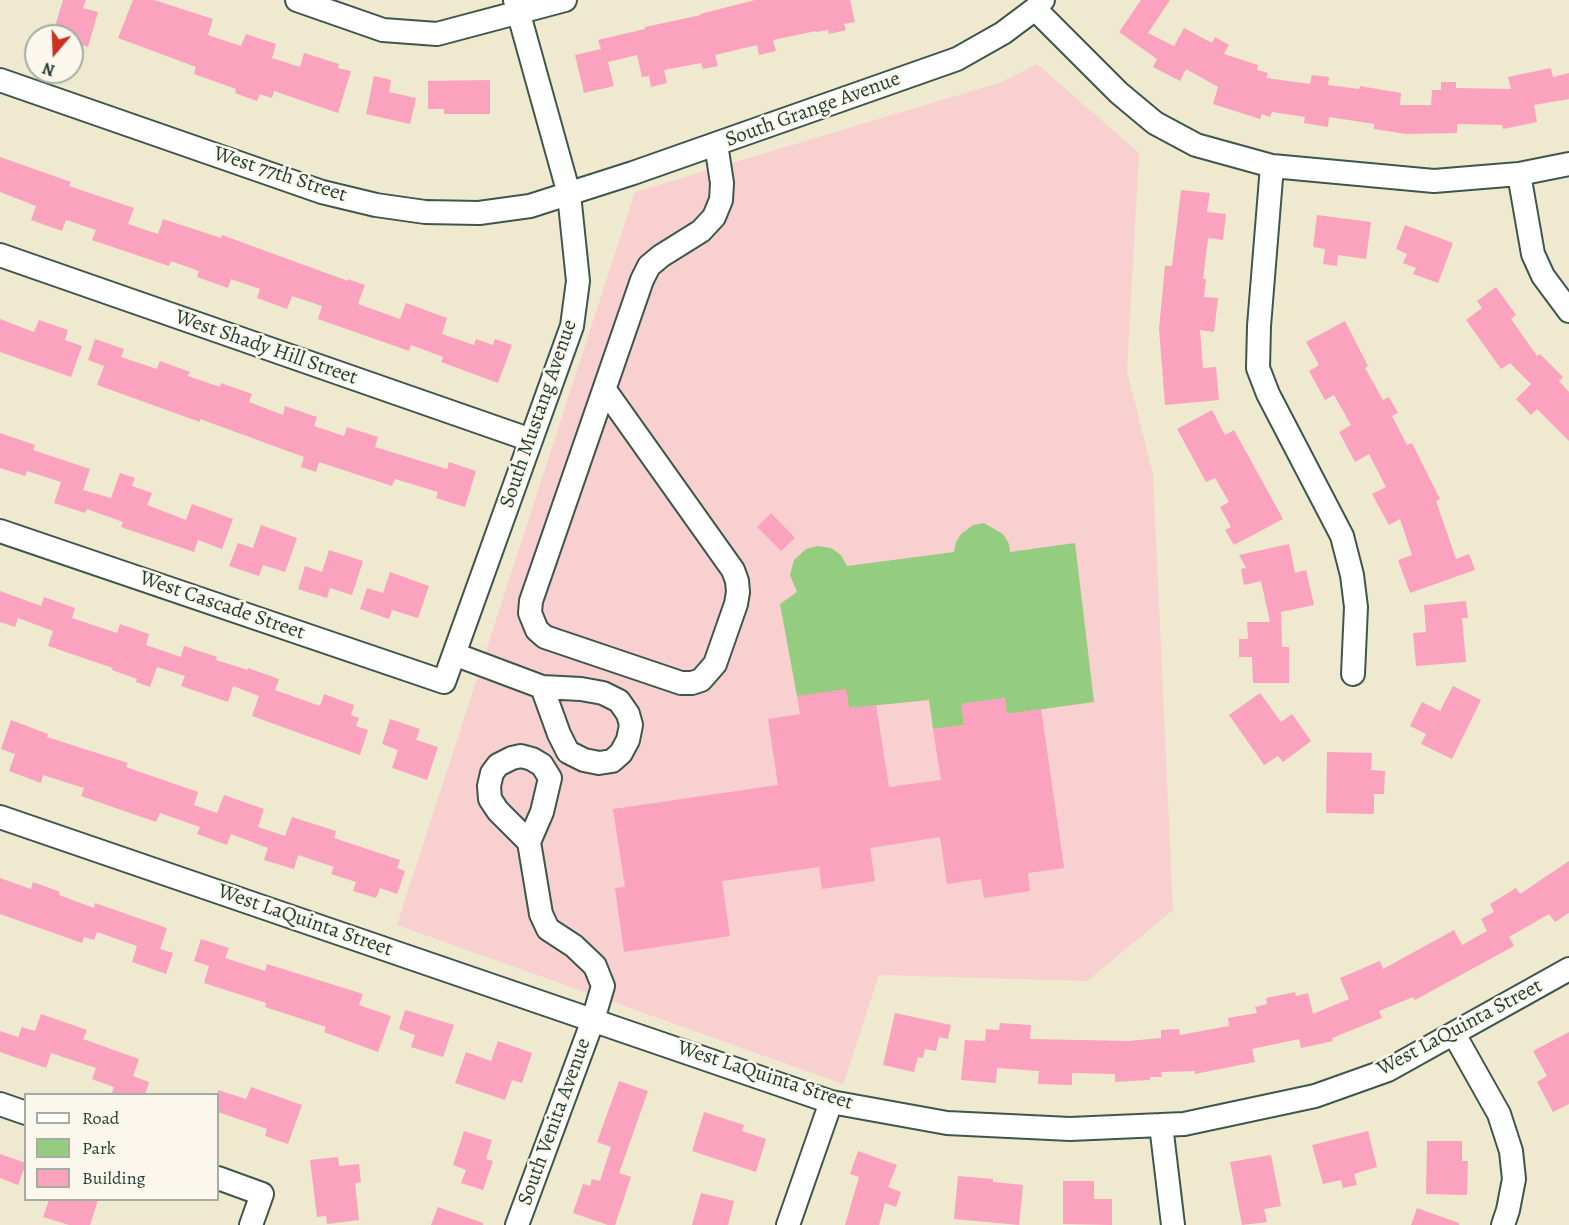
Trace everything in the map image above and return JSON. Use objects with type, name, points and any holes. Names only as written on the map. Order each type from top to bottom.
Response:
[{"type":"street","points":[[297,0],[382,30],[437,34],[517,6],[565,0]]},
{"type":"street","points":[[1039,4],[1119,93],[1155,123],[1196,145],[1272,166],[1434,181],[1519,174],[1569,164]]},
{"type":"street","name":"South Grange Avenue","points":[[569,194],[957,59],[1003,33],[1039,4]]},
{"type":"street","name":"South Mustang Avenue","points":[[444,682],[572,326],[578,281],[569,194],[517,6]]},
{"type":"street","name":"West 77th Street","points":[[0,80],[322,192],[376,204],[425,212],[479,213],[530,206],[569,194]]},
{"type":"street","points":[[605,390],[733,570],[737,581],[736,604],[715,664],[701,680],[692,683],[681,683],[545,637],[537,630],[530,613],[531,602],[642,280],[649,266],[661,256],[701,231],[714,217],[721,200],[722,183],[716,144]]},
{"type":"street","points":[[1272,166],[1259,326],[1258,368],[1268,394],[1342,536],[1352,575],[1356,607],[1353,674]]},
{"type":"street","points":[[1519,174],[1533,254],[1543,276],[1569,311]]},
{"type":"street","name":"West Shady Hill Street","points":[[0,255],[531,440]]},
{"type":"street","name":"West Cascade Street","points":[[0,531],[444,682]]},
{"type":"street","points":[[454,654],[542,687]]},
{"type":"street","name":"West LaQuinta Street","points":[[0,817],[831,1102],[947,1123],[1070,1129],[1184,1124],[1315,1096],[1388,1070],[1569,969]]},
{"type":"street","name":"South Venita Avenue","points":[[518,1225],[593,1020],[603,986],[596,966],[574,946],[548,929],[541,914],[529,842]]},
{"type":"street","points":[[1454,1034],[1499,1114],[1511,1151],[1514,1179],[1503,1225]]},
{"type":"street","points":[[788,1225],[831,1102]]},
{"type":"street","points":[[0,1104],[24,1112]]},
{"type":"street","points":[[1161,1125],[1173,1225]]},
{"type":"street","points":[[219,1179],[262,1194],[251,1225]]},
{"type":"shaded area","points":[[1037,64],[1139,153],[1127,372],[1153,474],[1173,910],[1087,981],[879,975],[843,1084],[397,925],[635,192],[1002,82]]},
{"type":"green space","points":[[984,523],[1003,534],[1009,544],[1010,552],[1075,543],[1094,702],[1007,714],[1004,698],[962,704],[964,725],[933,729],[929,700],[849,708],[797,696],[780,604],[797,592],[790,575],[794,560],[806,549],[817,546],[831,548],[841,555],[847,566],[954,552],[961,534],[973,525]]},
{"type":"building","points":[[63,0],[86,0],[83,8],[98,12],[88,47],[84,46],[84,24],[56,24]]},
{"type":"building","points":[[133,0],[154,0],[213,19],[208,35],[241,46],[246,34],[276,44],[272,58],[300,67],[304,53],[339,64],[338,68],[351,71],[338,113],[274,91],[272,98],[260,94],[257,101],[235,93],[236,89],[194,74],[196,67],[118,38]]},
{"type":"building","points":[[755,0],[850,0],[855,22],[844,24],[846,30],[829,34],[828,30],[816,31],[773,40],[776,51],[759,55],[757,45],[715,55],[718,66],[703,69],[701,63],[664,70],[667,83],[651,87],[649,76],[642,77],[637,55],[608,62],[614,86],[584,93],[575,55],[601,49],[598,40]]},
{"type":"building","points":[[1141,0],[1170,0],[1148,33],[1174,46],[1184,28],[1212,43],[1215,37],[1229,45],[1224,54],[1258,65],[1257,70],[1268,73],[1266,78],[1310,84],[1312,75],[1329,77],[1328,85],[1359,89],[1360,86],[1401,93],[1400,105],[1431,105],[1432,90],[1441,90],[1441,82],[1456,82],[1456,88],[1511,89],[1508,77],[1551,68],[1553,77],[1569,73],[1569,99],[1534,105],[1537,122],[1503,129],[1502,125],[1457,124],[1457,133],[1406,134],[1374,129],[1374,124],[1329,117],[1328,127],[1304,123],[1305,117],[1272,112],[1270,117],[1262,114],[1260,119],[1213,104],[1218,87],[1186,69],[1180,81],[1153,67],[1157,59],[1119,32]]},
{"type":"building","points":[[374,76],[391,80],[389,92],[416,98],[410,124],[366,114]]},
{"type":"building","points":[[490,80],[490,114],[444,114],[444,109],[428,109],[428,81]]},
{"type":"building","points":[[0,157],[71,182],[69,186],[134,208],[128,224],[158,234],[163,219],[221,238],[222,235],[348,281],[348,279],[365,285],[358,304],[400,319],[406,303],[447,318],[442,334],[474,345],[476,339],[493,345],[495,339],[512,345],[498,383],[441,362],[443,357],[411,345],[409,351],[318,319],[322,306],[292,296],[287,309],[257,298],[260,289],[231,279],[228,288],[197,277],[199,271],[171,261],[169,266],[92,240],[96,230],[66,220],[62,231],[31,220],[36,206],[0,192]]},
{"type":"building","points":[[1181,190],[1210,193],[1207,212],[1226,214],[1223,240],[1208,238],[1203,279],[1206,279],[1204,297],[1218,298],[1214,332],[1200,330],[1203,368],[1216,367],[1219,400],[1165,405],[1159,329],[1165,266],[1172,266]]},
{"type":"building","points":[[1317,215],[1371,222],[1366,259],[1338,255],[1337,266],[1323,264],[1325,249],[1313,247]]},
{"type":"building","points":[[1405,225],[1453,243],[1438,283],[1413,274],[1416,268],[1403,263],[1407,254],[1396,249]]},
{"type":"building","points":[[1496,287],[1516,315],[1511,319],[1537,356],[1540,354],[1563,377],[1559,381],[1569,392],[1569,441],[1537,409],[1531,415],[1516,399],[1531,384],[1510,363],[1501,369],[1466,320],[1482,308],[1477,301]]},
{"type":"building","points":[[0,319],[34,332],[39,320],[68,330],[65,340],[82,346],[71,377],[0,352]]},
{"type":"building","points":[[1345,321],[1368,366],[1365,368],[1383,400],[1389,397],[1398,413],[1392,416],[1407,445],[1412,443],[1440,499],[1436,501],[1456,559],[1469,554],[1475,570],[1410,593],[1398,560],[1412,555],[1400,519],[1389,525],[1372,494],[1386,487],[1369,454],[1355,462],[1339,432],[1351,425],[1334,395],[1325,400],[1309,371],[1319,365],[1306,342]]},
{"type":"building","points":[[95,339],[124,349],[121,357],[157,369],[160,361],[190,372],[188,376],[220,387],[221,383],[252,394],[249,402],[283,415],[285,406],[317,417],[314,426],[344,436],[347,427],[378,437],[375,447],[447,469],[449,462],[476,471],[465,507],[436,498],[438,492],[395,479],[392,486],[319,462],[316,472],[301,467],[304,457],[97,385],[104,366],[88,360]]},
{"type":"building","points":[[1212,410],[1225,435],[1234,430],[1283,519],[1234,545],[1225,530],[1231,527],[1220,507],[1229,502],[1215,478],[1206,482],[1177,429]]},
{"type":"building","points":[[0,433],[35,445],[33,450],[90,469],[83,490],[111,498],[120,473],[135,478],[132,486],[152,493],[147,505],[186,520],[192,504],[233,519],[222,549],[198,540],[194,552],[121,527],[123,522],[87,509],[85,513],[54,503],[61,482],[27,471],[25,476],[0,468]]},
{"type":"building","points":[[771,513],[795,538],[781,551],[757,527]]},
{"type":"building","points":[[261,525],[297,538],[285,572],[263,565],[259,576],[229,566],[238,543],[253,548]]},
{"type":"building","points":[[1289,544],[1295,573],[1306,570],[1314,605],[1281,612],[1282,647],[1289,647],[1289,683],[1253,683],[1252,657],[1239,657],[1239,639],[1248,639],[1247,622],[1270,622],[1261,581],[1244,585],[1241,569],[1246,568],[1239,555]]},
{"type":"building","points":[[329,550],[363,561],[352,595],[330,588],[327,598],[298,589],[305,566],[322,572]]},
{"type":"building","points":[[390,572],[429,586],[418,618],[392,610],[389,619],[360,609],[367,588],[383,593]]},
{"type":"building","points":[[0,591],[41,606],[44,597],[75,608],[72,618],[117,633],[120,624],[149,634],[146,645],[181,657],[184,646],[217,657],[216,660],[279,679],[275,690],[320,706],[324,694],[354,705],[351,715],[359,718],[356,726],[368,730],[360,755],[252,716],[259,696],[233,686],[228,702],[181,686],[185,676],[157,667],[150,687],[136,682],[137,679],[112,670],[113,668],[48,646],[53,631],[18,618],[15,627],[0,622]]},
{"type":"building","points":[[1466,601],[1468,618],[1462,618],[1466,662],[1416,666],[1413,633],[1426,632],[1424,605]]},
{"type":"building","points":[[1453,686],[1481,700],[1452,759],[1421,744],[1426,734],[1410,726],[1422,702],[1440,711]]},
{"type":"building","points":[[846,689],[849,708],[876,705],[889,787],[941,780],[933,729],[964,725],[961,704],[1005,698],[1007,714],[1041,709],[1064,868],[1028,873],[1030,891],[984,898],[981,879],[947,884],[940,837],[870,848],[875,881],[822,889],[819,867],[722,881],[730,936],[624,952],[615,888],[625,887],[613,809],[778,785],[768,719],[800,714],[797,696]]},
{"type":"building","points":[[1260,693],[1281,722],[1292,714],[1311,741],[1283,762],[1278,756],[1264,765],[1229,715]]},
{"type":"building","points":[[390,719],[420,729],[416,740],[438,747],[427,780],[392,768],[398,750],[382,744]]},
{"type":"building","points":[[11,720],[48,734],[47,737],[128,763],[126,767],[198,792],[194,805],[217,813],[224,795],[264,809],[258,827],[285,836],[292,817],[336,831],[334,838],[400,860],[397,868],[405,871],[397,894],[380,888],[376,898],[353,891],[356,882],[331,874],[334,867],[298,855],[294,869],[264,860],[268,848],[231,834],[227,845],[197,834],[200,827],[160,813],[156,822],[81,796],[84,788],[43,775],[41,783],[9,771],[15,754],[1,749]]},
{"type":"building","points":[[1327,752],[1372,753],[1371,770],[1385,771],[1384,794],[1374,794],[1374,814],[1326,813]]},
{"type":"building","points":[[1569,861],[1569,913],[1555,922],[1549,914],[1509,937],[1514,946],[1415,1000],[1413,997],[1379,1011],[1382,1018],[1332,1038],[1333,1041],[1301,1048],[1299,1039],[1252,1049],[1255,1062],[1195,1074],[1195,1071],[1161,1072],[1162,1077],[1150,1077],[1150,1080],[1115,1082],[1115,1074],[1072,1073],[1072,1085],[1038,1084],[1039,1071],[997,1068],[996,1083],[961,1080],[965,1040],[985,1041],[986,1029],[999,1030],[1000,1023],[1031,1025],[1030,1039],[1128,1041],[1161,1038],[1161,1030],[1179,1029],[1180,1035],[1229,1026],[1228,1018],[1257,1013],[1255,1007],[1267,1004],[1266,998],[1295,992],[1296,996],[1308,993],[1313,1014],[1349,999],[1340,978],[1380,961],[1383,969],[1454,930],[1462,945],[1487,931],[1481,919],[1494,912],[1490,904],[1516,888],[1520,894]]},
{"type":"building","points":[[0,878],[31,889],[33,882],[94,908],[95,903],[167,928],[160,949],[173,953],[166,974],[132,962],[137,946],[97,932],[94,940],[84,937],[82,943],[0,914]]},
{"type":"building","points":[[201,939],[229,948],[225,958],[265,971],[267,964],[363,994],[359,1005],[391,1016],[378,1052],[324,1032],[326,1027],[265,1007],[266,1003],[204,983],[209,966],[194,961]]},
{"type":"building","points":[[405,1010],[454,1025],[443,1057],[411,1047],[415,1035],[399,1029]]},
{"type":"building","points":[[895,1013],[951,1025],[948,1039],[939,1037],[936,1051],[925,1049],[923,1058],[918,1057],[914,1072],[883,1065]]},
{"type":"building","points":[[41,1014],[87,1030],[83,1039],[139,1059],[133,1076],[149,1082],[146,1093],[112,1093],[114,1087],[92,1079],[96,1068],[51,1053],[46,1068],[0,1052],[0,1031],[18,1037],[22,1027],[35,1031]]},
{"type":"building","points":[[1569,1032],[1569,1104],[1553,1112],[1537,1082],[1547,1076],[1533,1051]]},
{"type":"building","points":[[498,1041],[532,1053],[522,1083],[512,1080],[505,1100],[455,1083],[466,1052],[491,1061]]},
{"type":"building","points":[[619,1081],[648,1091],[619,1173],[631,1177],[615,1225],[608,1225],[573,1213],[583,1184],[590,1186],[592,1179],[600,1181],[611,1147],[597,1142]]},
{"type":"building","points":[[251,1087],[302,1105],[288,1144],[265,1136],[267,1129],[219,1112],[218,1090],[246,1099]]},
{"type":"building","points":[[704,1112],[744,1125],[742,1131],[766,1139],[756,1172],[692,1151]]},
{"type":"building","points":[[464,1131],[492,1140],[486,1159],[493,1161],[483,1190],[461,1183],[466,1170],[453,1165]]},
{"type":"building","points":[[1368,1131],[1377,1167],[1354,1174],[1357,1185],[1343,1188],[1341,1180],[1323,1184],[1312,1145]]},
{"type":"building","points":[[1427,1141],[1462,1141],[1462,1161],[1468,1161],[1467,1195],[1426,1194]]},
{"type":"building","points":[[858,1151],[897,1165],[888,1187],[901,1192],[896,1207],[885,1203],[879,1225],[845,1225],[859,1177],[850,1174]]},
{"type":"building","points":[[0,1154],[24,1162],[18,1185],[0,1178]]},
{"type":"building","points":[[1271,1155],[1281,1206],[1264,1209],[1267,1222],[1242,1225],[1230,1162]]},
{"type":"building","points":[[338,1157],[339,1166],[359,1164],[361,1182],[355,1183],[359,1220],[327,1224],[326,1216],[317,1217],[310,1160]]},
{"type":"building","points":[[958,1176],[993,1179],[993,1182],[1023,1185],[1019,1225],[954,1219]]},
{"type":"building","points":[[1063,1181],[1094,1181],[1094,1199],[1112,1199],[1112,1225],[1063,1224]]},
{"type":"building","points":[[701,1193],[734,1201],[728,1225],[692,1225]]},
{"type":"building","points":[[49,1201],[98,1201],[90,1225],[69,1225],[43,1217]]},
{"type":"building","points":[[438,1207],[483,1223],[483,1225],[431,1225]]},
{"type":"building","points":[[1417,1208],[1459,1223],[1459,1225],[1411,1225]]}]
